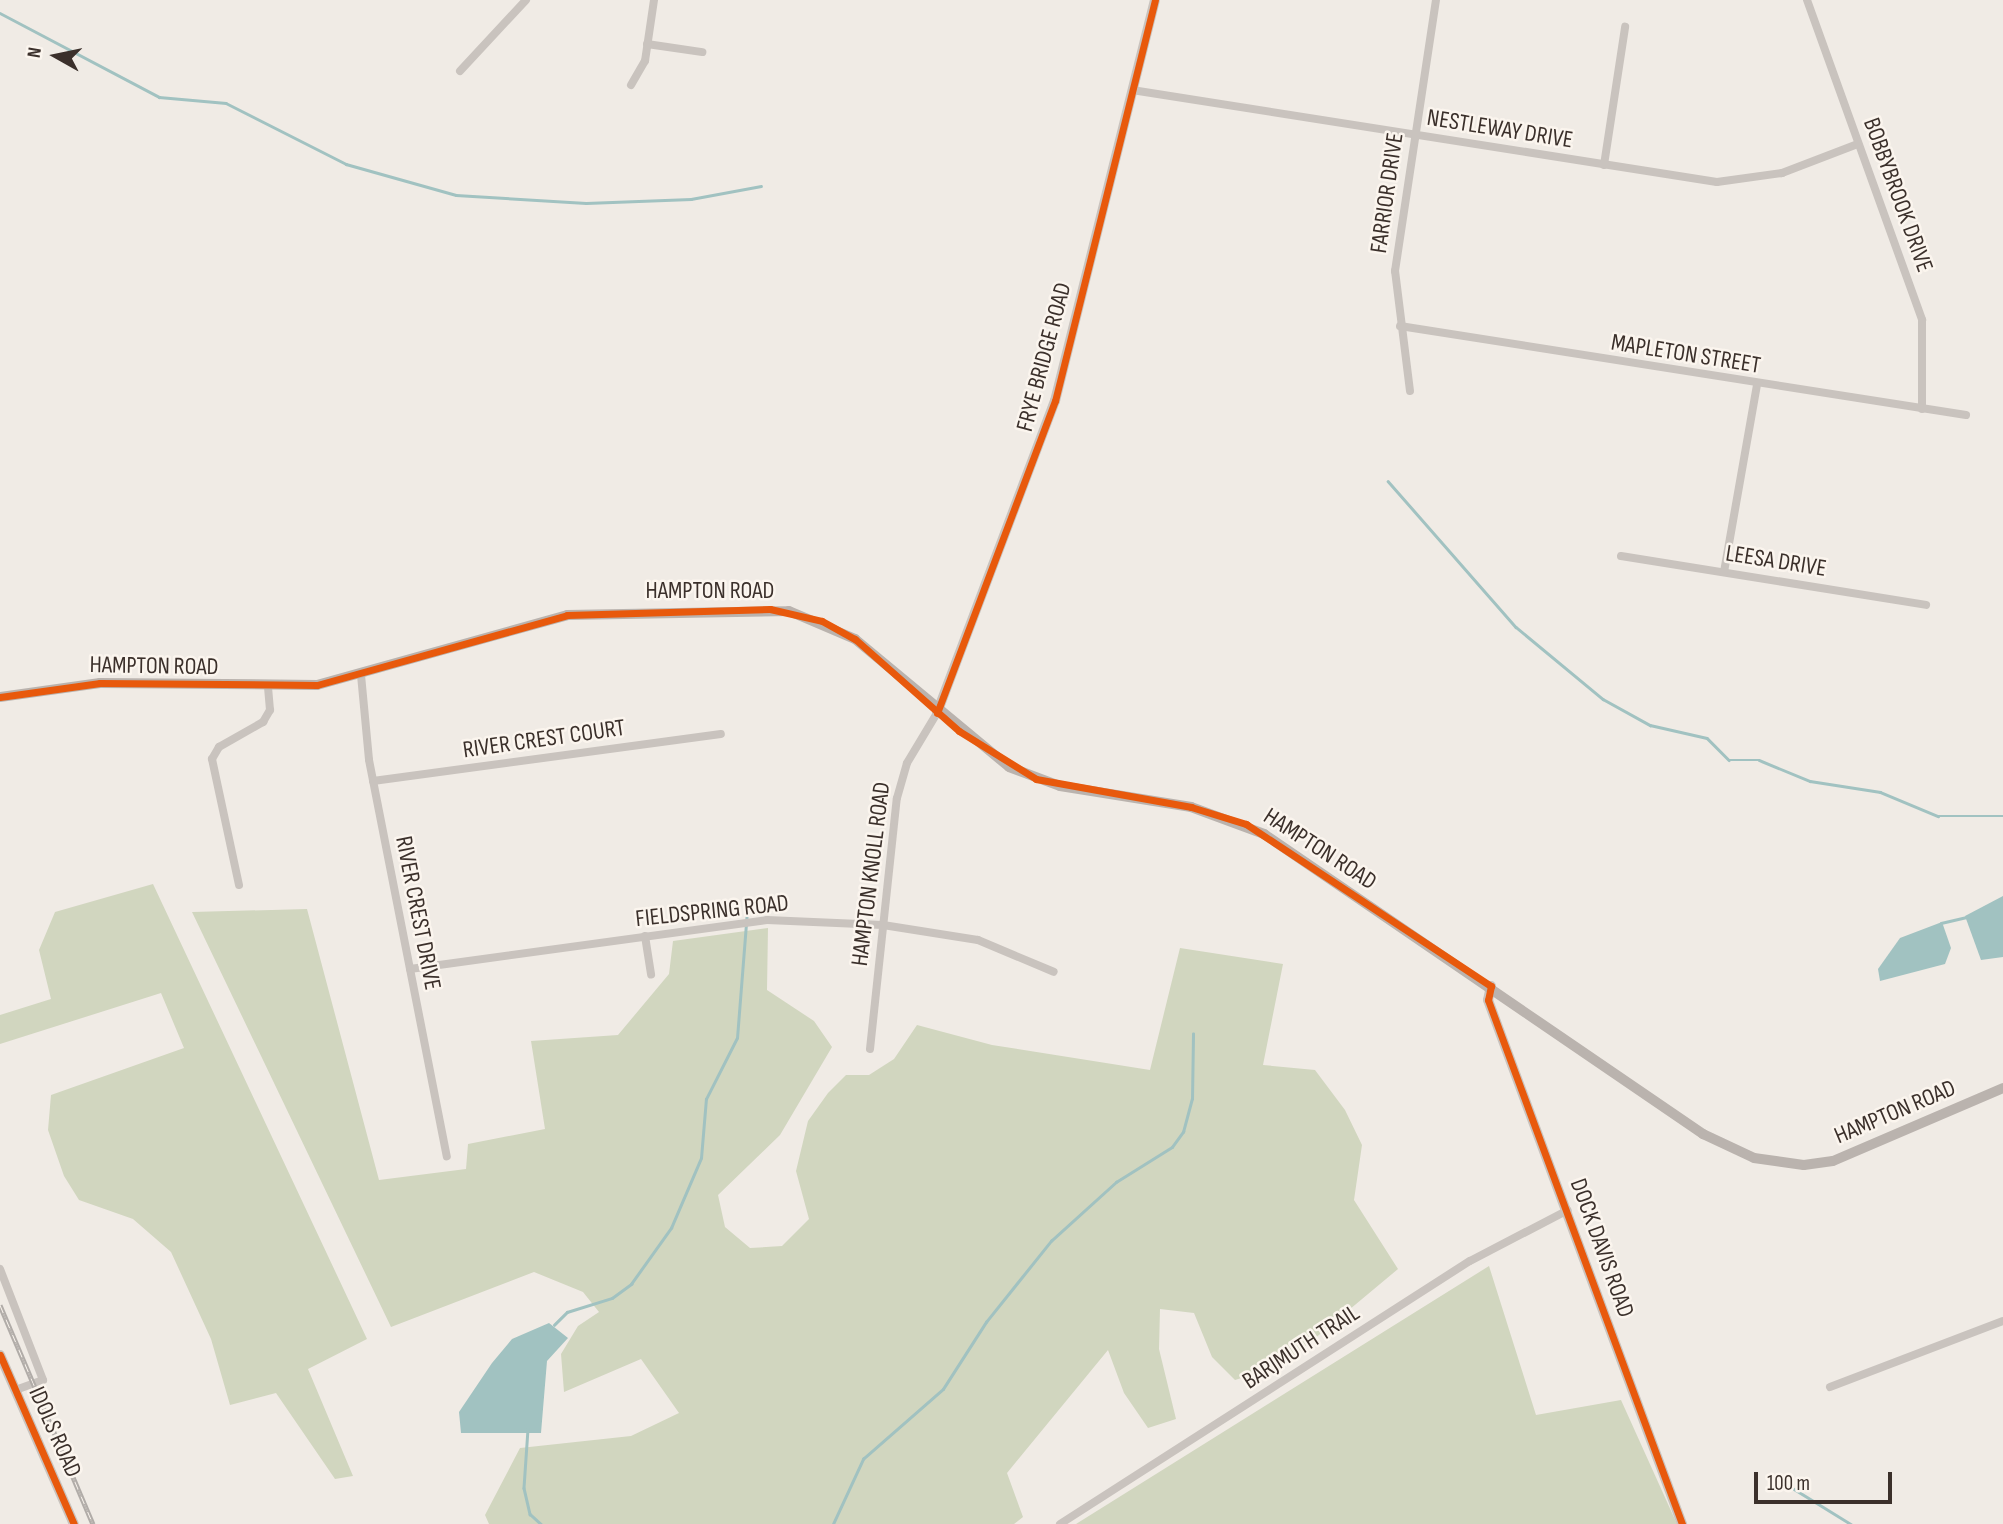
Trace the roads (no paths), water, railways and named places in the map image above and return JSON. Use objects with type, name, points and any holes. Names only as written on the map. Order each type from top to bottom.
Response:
[{"type":"main road","name":"HAMPTON ROAD","points":[[0,697],[100,683],[268,688],[361,676],[552,618],[754,608],[805,615],[838,628],[986,752],[1036,779],[1191,807],[1246,824],[1491,986],[1703,1134],[1777,1163],[1804,1165],[1864,1151],[2003,1088]]},
{"type":"street","points":[[460,71],[526,0]]},
{"type":"street","points":[[631,85],[648,44],[654,0]]},
{"type":"street","name":"FRYE BRIDGE ROAD","points":[[937,713],[1055,401],[1155,0]]},
{"type":"street","name":"FARRIOR DRIVE","points":[[1410,391],[1400,326],[1396,260],[1436,0]]},
{"type":"street","name":"BOBBYBROOK DRIVE","points":[[1807,0],[1922,320],[1922,409]]},
{"type":"street","points":[[1604,165],[1625,27]]},
{"type":"street","points":[[648,44],[702,52]]},
{"type":"street","name":"NESTLEWAY DRIVE","points":[[1132,90],[1604,165],[1736,182],[1782,173],[1858,144]]},
{"type":"street","name":"MAPLETON STREET","points":[[1400,326],[1966,415]]},
{"type":"street","points":[[1724,572],[1756,384]]},
{"type":"street","name":"LEESA DRIVE","points":[[1621,556],[1926,605]]},
{"type":"street","name":"RIVER CREST DRIVE","points":[[361,676],[373,782],[447,1156]]},
{"type":"street","points":[[239,886],[212,759],[219,747],[263,722],[270,710],[268,688]]},
{"type":"street","name":"HAMPTON KNOLL ROAD","points":[[870,1049],[897,798],[907,763],[937,713]]},
{"type":"street","name":"RIVER CREST COURT","points":[[373,782],[721,734]]},
{"type":"street","name":"FIELDSPRING ROAD","points":[[410,969],[767,920],[883,925],[978,940],[1054,972]]},
{"type":"street","points":[[645,936],[651,975]]},
{"type":"street","name":"DOCK DAVIS ROAD","points":[[1491,986],[1488,1000],[1682,1524]]},
{"type":"street","name":"BARJMUTH TRAIL","points":[[1060,1524],[1470,1261],[1567,1210]]},
{"type":"street","name":"IDOLS ROAD","points":[[0,1269],[43,1380],[15,1390]]},
{"type":"street","points":[[1830,1387],[2003,1321]]},
{"type":"street","name":"IDOLS ROAD","points":[[0,1355],[4,1377],[15,1390],[74,1524]]},
{"type":"water","points":[[2003,896],[2003,957],[1981,960],[1965,916]]},
{"type":"water","points":[[1942,922],[1951,948],[1945,964],[1880,981],[1878,969],[1900,938]]},
{"type":"water","points":[[549,1323],[568,1338],[547,1361],[541,1433],[461,1433],[459,1412],[492,1363],[512,1339]]},
{"type":"waterway","points":[[0,13],[159,97],[226,103],[346,164],[456,195],[586,203],[691,199],[761,186]]},
{"type":"waterway","points":[[1388,481],[1516,627],[1603,699],[1650,725],[1707,738],[1729,760],[1759,760],[1810,781],[1880,792],[1938,816],[2003,816]]},
{"type":"waterway","points":[[554,1325],[567,1312],[612,1298],[631,1284],[671,1228],[701,1158],[706,1099],[737,1038],[747,910]]},
{"type":"waterway","points":[[1941,923],[1967,917]]},
{"type":"waterway","points":[[833,1524],[863,1459],[943,1389],[986,1322],[1051,1241],[1116,1182],[1172,1147],[1183,1132],[1192,1099],[1193,1034]]},
{"type":"waterway","points":[[528,1429],[524,1488],[530,1514],[541,1524]]},
{"type":"waterway","points":[[1778,1479],[1851,1524]]},
{"type":"railway","points":[[0,1305],[93,1524]]}]
